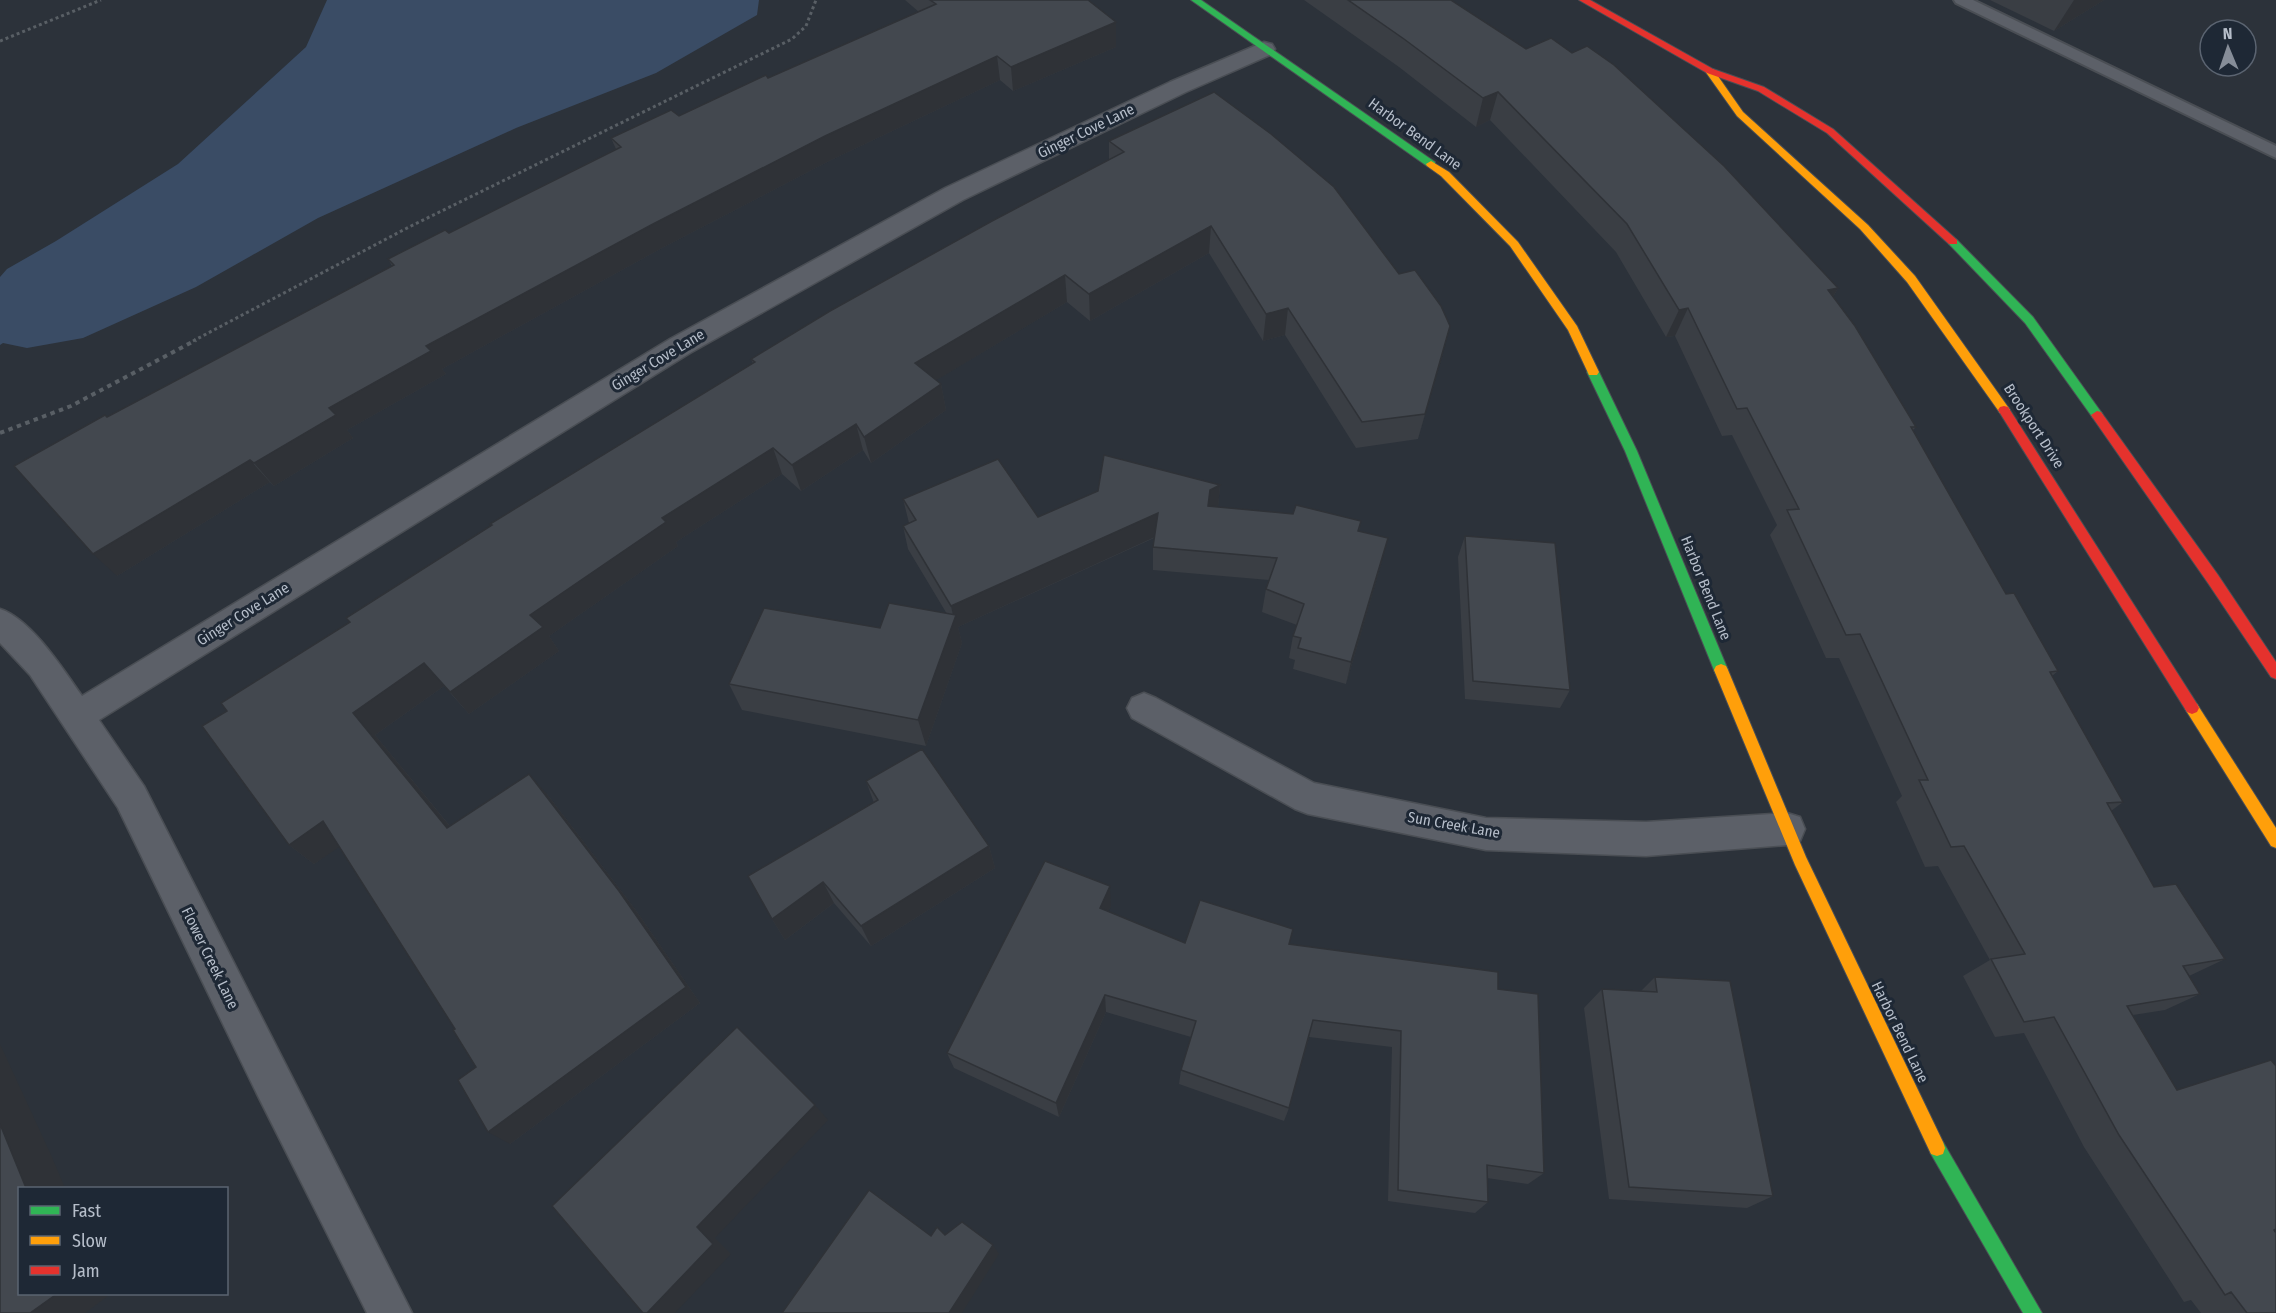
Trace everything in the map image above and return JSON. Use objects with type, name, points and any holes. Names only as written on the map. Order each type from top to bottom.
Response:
[{"type":"street","name":"Harbor Bend Lane","points":[[1195,0],[1445,174],[1514,244],[1573,329],[1631,451],[1800,860],[1933,1140],[2033,1313]]},
{"type":"street","name":"Brookport Drive","points":[[1583,0],[1710,71],[1761,89],[1830,131],[1939,227],[2029,320],[2213,579],[2276,673]]},
{"type":"street","name":"Ginger Cove Lane","points":[[76,716],[680,346],[954,194],[1178,87],[1264,49]]},
{"type":"street","name":"Brookport Drive","points":[[1710,71],[1740,114],[1864,228],[1911,279],[1993,392],[2126,599],[2276,841]]},
{"type":"street","name":"Flower Creek Lane","points":[[0,622],[42,665],[131,797],[272,1082],[390,1313]]},
{"type":"street","name":"Sun Creek Lane","points":[[1144,708],[1308,798],[1486,834],[1646,839],[1787,829]]},
{"type":"lane","points":[[1961,0],[2276,153]]},
{"type":"path","points":[[0,41],[101,0]]},
{"type":"path","points":[[0,432],[71,406],[409,227],[792,39],[806,26],[816,0]]},
{"type":"water","points":[[327,0],[759,0],[757,15],[656,73],[516,128],[318,218],[196,287],[83,338],[27,348],[3,343],[0,345],[0,277],[7,269],[178,164],[306,47]]},
{"type":"building","points":[[930,0],[1088,0],[1116,22],[1011,67],[997,56],[825,136],[653,224],[426,346],[431,351],[329,408],[336,415],[254,463],[250,460],[93,554],[14,466],[105,415],[107,417],[394,265],[388,259],[445,230],[449,233],[621,147],[611,138],[671,110],[679,116],[766,75],[768,78],[936,4]]},
{"type":"building","points":[[1348,0],[1451,0],[1526,49],[1551,38],[1572,53],[1587,46],[1614,65],[1724,166],[1838,288],[1828,290],[1855,326],[1916,427],[1911,427],[2006,594],[2014,593],[2058,671],[2050,672],[2123,802],[2107,803],[2154,887],[2176,884],[2225,959],[2183,966],[2200,994],[2127,1006],[2177,1090],[2271,1060],[2276,1066],[2276,1229],[2274,1230],[2276,1233],[2276,1313],[2247,1313],[2231,1292],[2225,1295],[2119,1135],[2054,1017],[2024,1022],[1991,959],[2025,954],[1964,846],[1951,847],[1919,780],[1928,780],[1860,634],[1846,635],[1787,510],[1799,509],[1747,408],[1737,409],[1688,308],[1679,310],[1627,224],[1498,92],[1483,98]]},
{"type":"building","points":[[1214,92],[1271,134],[1334,187],[1399,274],[1415,270],[1441,306],[1450,326],[1425,414],[1362,422],[1288,308],[1266,314],[1211,226],[1089,294],[1065,275],[915,363],[941,384],[864,437],[856,424],[792,465],[773,448],[662,518],[666,522],[530,615],[543,627],[450,692],[424,663],[353,713],[447,828],[529,774],[619,891],[686,987],[488,1132],[458,1080],[476,1067],[453,1030],[455,1029],[323,821],[289,845],[202,726],[227,711],[221,703],[350,622],[346,618],[492,525],[490,524],[755,362],[751,359],[830,311],[992,221],[1124,152],[1109,141]]},
{"type":"building","points":[[1104,455],[1220,485],[1210,490],[1208,506],[1293,514],[1296,505],[1361,521],[1358,531],[1388,538],[1351,662],[1298,648],[1301,638],[1293,636],[1304,604],[1266,589],[1277,558],[1153,547],[1158,513],[951,606],[903,526],[916,520],[903,499],[998,459],[1038,517],[1098,491]]},
{"type":"building","points":[[1465,536],[1555,543],[1570,690],[1473,681]]},
{"type":"building","points":[[889,603],[956,615],[918,720],[729,684],[764,608],[880,628]]},
{"type":"building","points":[[922,749],[989,846],[861,926],[823,882],[772,919],[748,876],[878,800],[866,781]]},
{"type":"building","points":[[1045,861],[1110,886],[1100,908],[1185,943],[1200,900],[1293,929],[1289,944],[1498,972],[1498,989],[1538,994],[1544,1173],[1487,1165],[1488,1202],[1398,1190],[1401,1031],[1313,1020],[1289,1108],[1181,1070],[1196,1021],[1105,995],[1056,1103],[947,1053]]},
{"type":"building","points":[[1655,977],[1730,981],[1773,1196],[1629,1187],[1602,989],[1657,992]]},
{"type":"building","points":[[737,1027],[815,1105],[697,1227],[713,1244],[647,1313],[643,1313],[552,1206]]},
{"type":"building","points":[[0,1124],[26,1187],[18,1187],[18,1295],[55,1295],[30,1313],[0,1313]]},
{"type":"building","points":[[869,1190],[931,1236],[937,1227],[945,1235],[962,1222],[993,1245],[949,1313],[782,1313]]},
{"type":"traffic: fast","points":[[1195,0],[1431,164]]},
{"type":"traffic: fast","points":[[1953,242],[2029,320],[2097,415]]},
{"type":"traffic: fast","points":[[1593,372],[1631,451],[1721,670]]},
{"type":"traffic: fast","points":[[1937,1148],[2033,1313]]},
{"type":"traffic: slow","points":[[1710,71],[1740,114],[1864,227],[1911,279],[2004,410]]},
{"type":"traffic: slow","points":[[1431,164],[1445,174],[1514,244],[1573,329],[1593,372]]},
{"type":"traffic: slow","points":[[1721,670],[1800,860],[1937,1148]]},
{"type":"traffic: slow","points":[[2192,708],[2276,841]]},
{"type":"traffic: jam","points":[[1583,0],[1710,71],[1761,89],[1830,131],[1953,242]]},
{"type":"traffic: jam","points":[[2004,410],[2192,708]]},
{"type":"traffic: jam","points":[[2097,415],[2213,579],[2276,673]]}]
